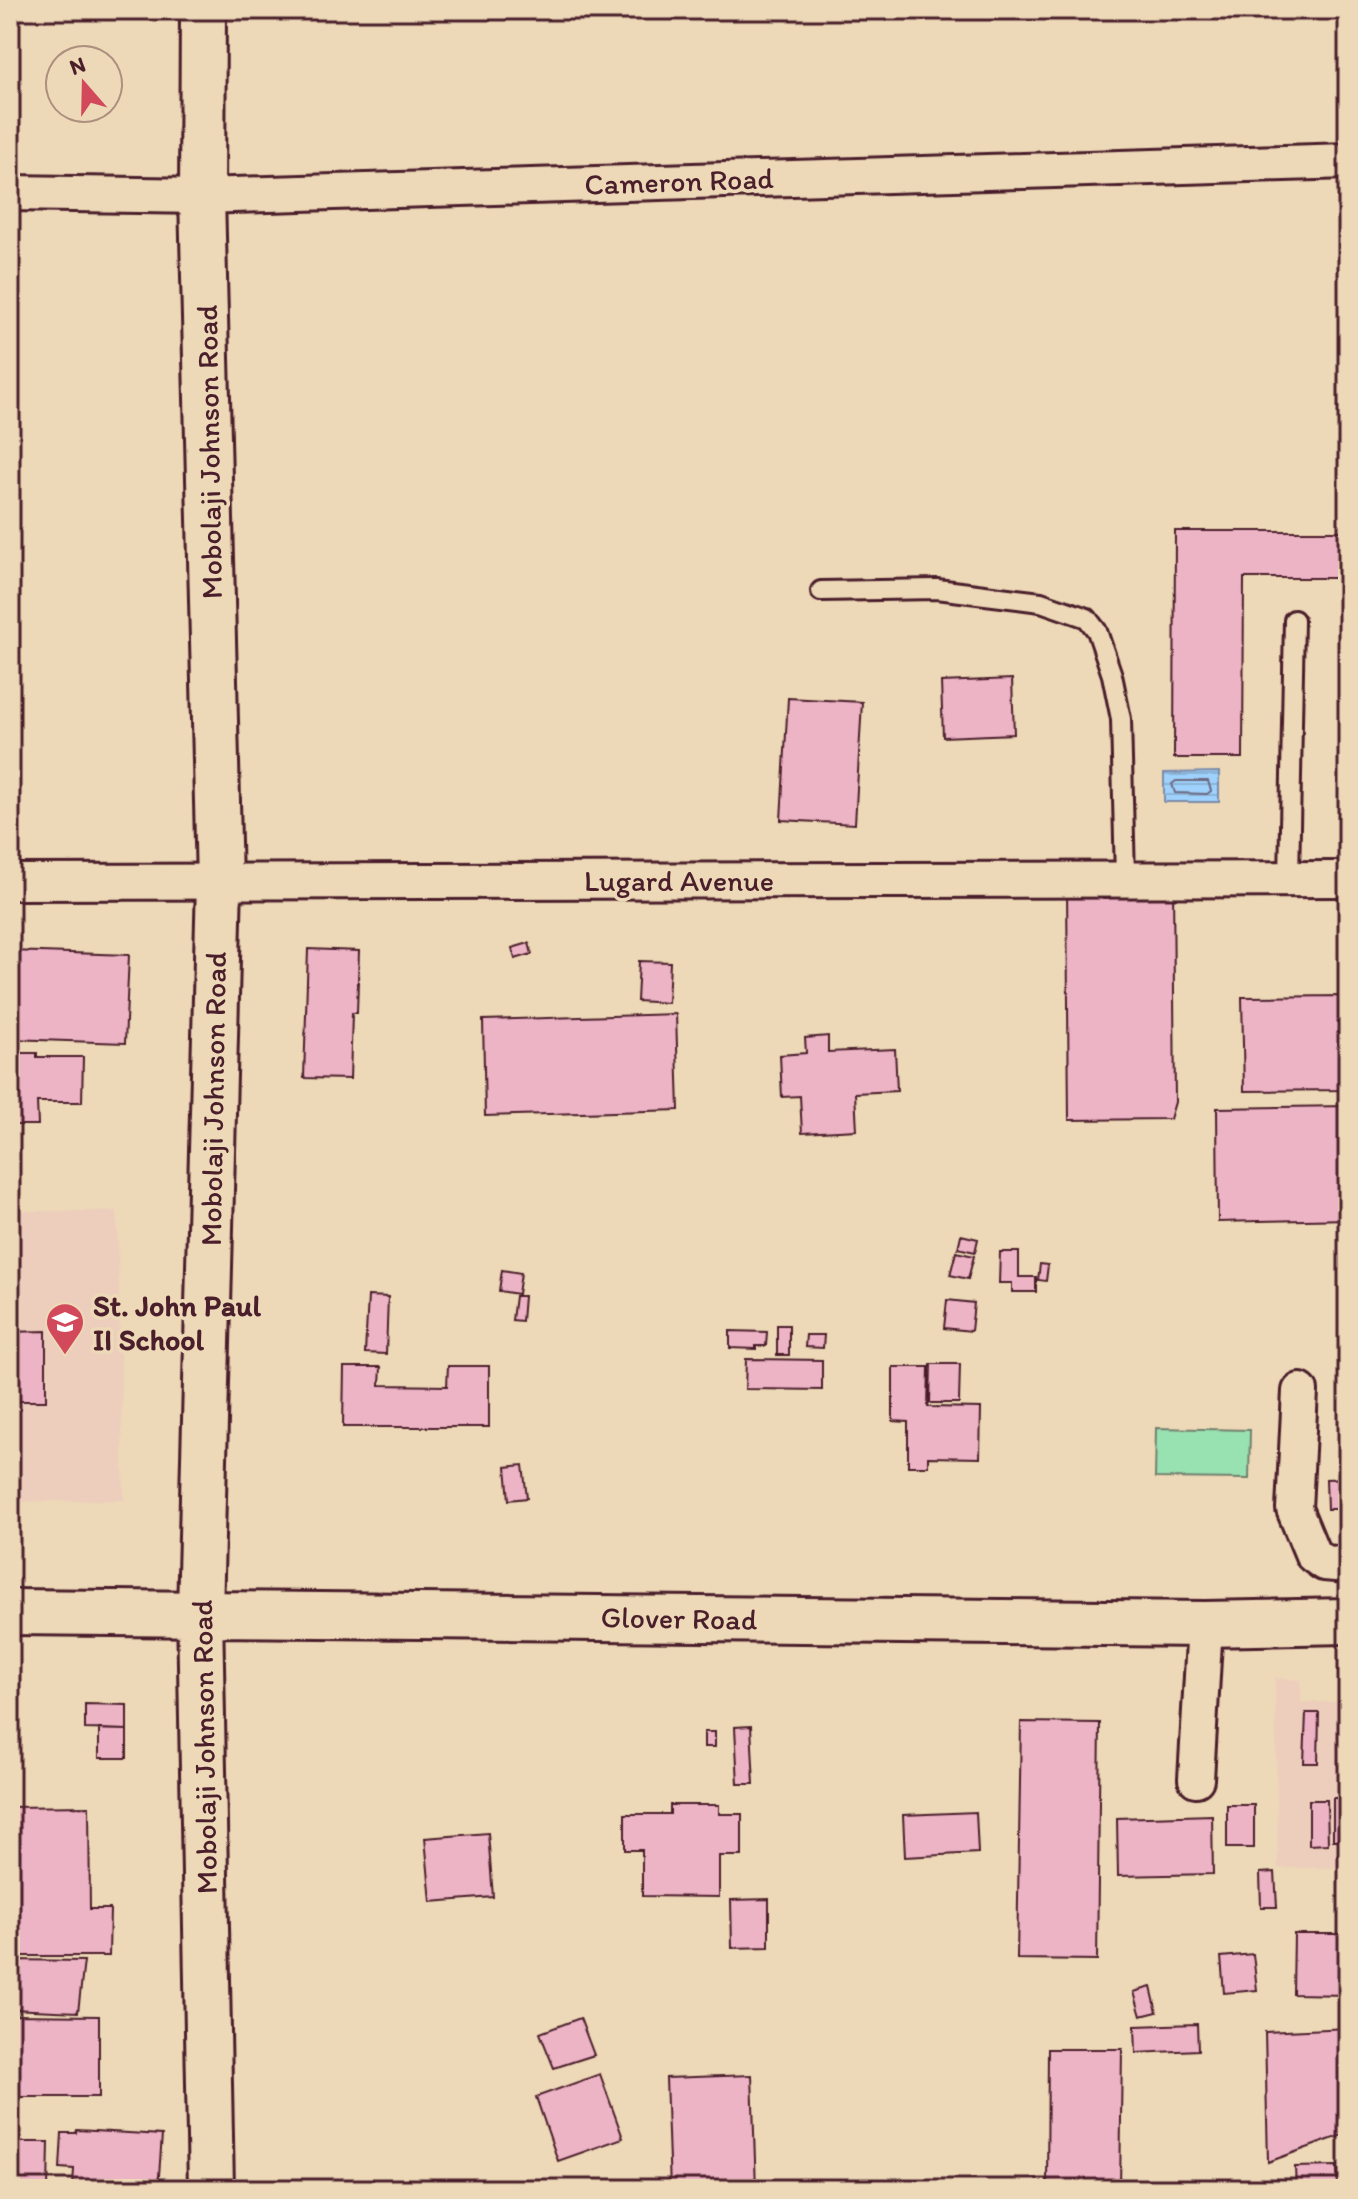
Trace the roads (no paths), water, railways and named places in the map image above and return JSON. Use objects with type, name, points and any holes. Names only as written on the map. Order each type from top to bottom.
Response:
[{"type":"main road","name":"Mobolaji Johnson Road","points":[[203,10],[202,196],[219,882],[200,1613],[211,2189]]},
{"type":"main road","name":"Glover Road","points":[[10,1612],[1205,1624],[1348,1621]]},
{"type":"street","name":"Cameron Road","points":[[10,193],[202,196],[1348,161]]},
{"type":"street","name":"Lugard Avenue","points":[[10,882],[1348,879]]},
{"type":"street","points":[[1300,1391],[1294,1509],[1313,1555],[1324,1563],[1348,1565]]},
{"type":"street","points":[[1196,1779],[1205,1624]]},
{"type":"lane","points":[[821,591],[937,589],[1041,602],[1087,618],[1097,631],[1112,675],[1121,719],[1125,878]]},
{"type":"lane","points":[[1289,879],[1294,620]]},
{"type":"water","points":[[1219,772],[1219,802],[1164,802],[1164,773]]},
{"type":"place","name":"St. John Paul II School","points":[[65,1356]]}]
